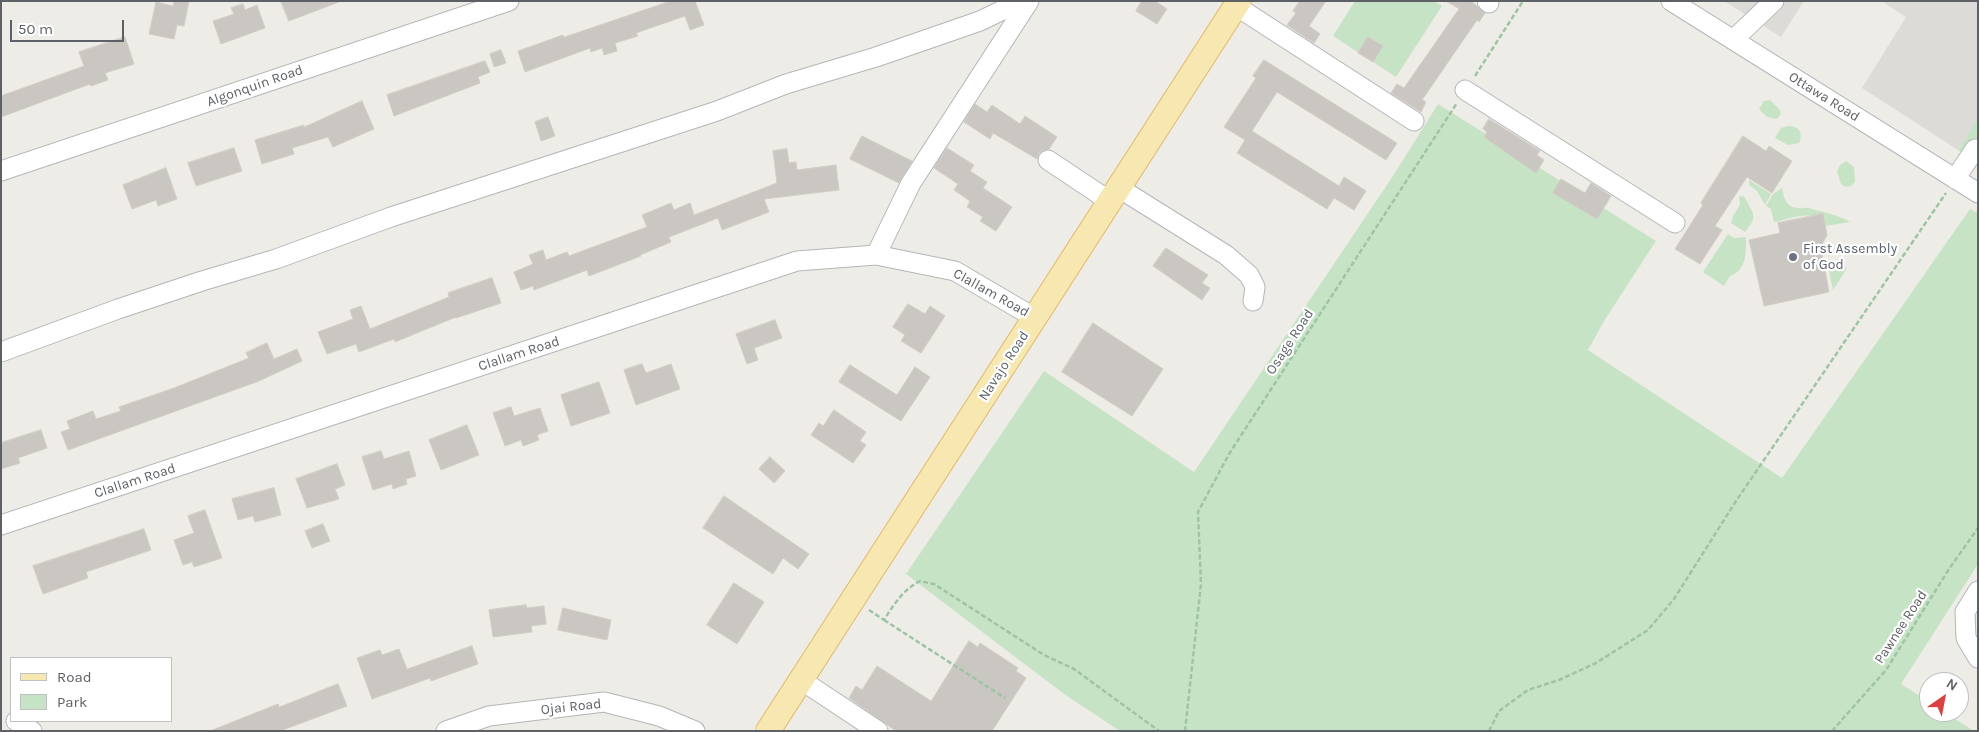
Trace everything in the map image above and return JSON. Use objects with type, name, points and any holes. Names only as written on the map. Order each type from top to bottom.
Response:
[{"type":"main road","name":"Navajo Road","points":[[768,731],[1238,4]]},
{"type":"street","name":"Algonquin Road","points":[[1,171],[509,1]]},
{"type":"street","name":"Ottawa Road","points":[[1670,1],[1978,193]]},
{"type":"street","points":[[1732,40],[1774,1]]},
{"type":"street","points":[[876,255],[911,184],[1028,3]]},
{"type":"street","points":[[1,352],[127,306],[202,281],[276,260],[391,217],[717,111],[786,84],[876,57],[980,21],[1009,7],[1028,3]]},
{"type":"street","points":[[1238,4],[1414,121]]},
{"type":"street","points":[[1465,90],[1675,223]]},
{"type":"street","points":[[1955,179],[1975,149]]},
{"type":"street","points":[[1048,160],[1226,255],[1249,275],[1255,287],[1252,301]]},
{"type":"street","name":"Clallam Road","points":[[1,525],[797,261],[876,255],[955,270],[1036,318]]},
{"type":"street","points":[[1978,591],[1965,612],[1966,638],[1978,658]]},
{"type":"street","points":[[801,680],[878,731]]},
{"type":"street","name":"Ojai Road","points":[[446,731],[490,716],[604,702],[659,716],[694,731]]},
{"type":"street","points":[[17,722],[32,731]]},
{"type":"path","name":"Osage Road","points":[[1186,731],[1201,584],[1198,512],[1228,454],[1523,1]]},
{"type":"path","points":[[1489,731],[1499,711],[1528,690],[1559,680],[1596,663],[1648,630],[1674,599],[1736,501],[1955,179]]},
{"type":"path","name":"Pawnee Road","points":[[1832,731],[1886,670],[1949,569],[1978,528]]},
{"type":"path","points":[[884,620],[909,587],[920,581],[934,584],[1044,655],[1074,669],[1160,731]]},
{"type":"path","points":[[853,600],[1005,698]]},
{"type":"shaded area","points":[[1724,1],[1804,1],[1781,37]]},
{"type":"shaded area","points":[[1881,1],[1978,1],[1978,118],[1958,150],[1862,88],[1906,17]]},
{"type":"green space","points":[[1355,1],[1434,1],[1442,6],[1396,77],[1333,36]]},
{"type":"green space","points":[[1770,100],[1780,110],[1781,114],[1777,119],[1767,117],[1759,109],[1764,101]]},
{"type":"green space","points":[[1438,104],[1656,241],[1604,321],[1588,350],[1782,478],[1970,209],[1978,213],[1978,564],[1901,684],[1919,696],[1919,722],[1960,722],[1974,731],[1120,731],[1064,694],[906,574],[1044,371],[1194,472],[1393,176]]},
{"type":"green space","points":[[1978,118],[1978,163],[1958,150]]},
{"type":"green space","points":[[1795,127],[1800,131],[1799,143],[1788,145],[1775,138],[1781,128]]},
{"type":"green space","points":[[1846,161],[1854,167],[1855,182],[1851,186],[1845,187],[1841,184],[1837,171],[1840,165]]},
{"type":"green space","points":[[1749,180],[1771,194],[1765,205],[1757,191],[1749,185]]},
{"type":"green space","points":[[1782,188],[1790,206],[1809,208],[1850,222],[1825,226],[1824,220],[1806,215],[1774,222],[1771,209],[1766,206],[1773,194]]},
{"type":"green space","points":[[1743,196],[1753,213],[1752,222],[1745,232],[1731,223],[1740,205],[1739,197]]},
{"type":"green space","points":[[1728,234],[1734,238],[1746,237],[1746,249],[1743,265],[1736,273],[1730,276],[1724,286],[1703,272]]},
{"type":"green space","points":[[1840,263],[1846,267],[1846,270],[1833,290],[1828,266]]},
{"type":"building","points":[[174,1],[189,1],[184,26],[177,25],[174,39],[149,34],[156,2],[173,6]]},
{"type":"building","points":[[281,1],[339,1],[339,2],[289,21]]},
{"type":"building","points":[[671,1],[695,1],[704,25],[690,30],[685,16],[636,33],[638,36],[615,43],[617,51],[604,55],[602,48],[591,52],[590,48],[525,72],[518,51]]},
{"type":"building","points":[[1142,1],[1155,1],[1167,9],[1157,24],[1136,11]]},
{"type":"building","points":[[1300,1],[1326,1],[1309,26],[1320,34],[1314,43],[1287,25],[1296,13],[1293,11]]},
{"type":"building","points":[[1446,1],[1471,1],[1485,13],[1479,22],[1477,20],[1422,100],[1426,102],[1421,112],[1391,93],[1397,84],[1404,88],[1459,9]]},
{"type":"building","points":[[243,4],[245,10],[257,5],[265,28],[221,44],[213,21],[234,14],[231,8]]},
{"type":"building","points":[[125,37],[134,64],[105,73],[108,80],[91,86],[90,84],[1,117],[1,96],[84,66],[79,52]]},
{"type":"building","points":[[1368,37],[1383,46],[1373,62],[1358,53]]},
{"type":"building","points":[[501,50],[506,63],[494,67],[490,54]]},
{"type":"building","points":[[1264,60],[1397,143],[1386,160],[1277,92],[1252,131],[1339,186],[1344,177],[1366,191],[1354,210],[1334,198],[1327,209],[1237,153],[1245,140],[1224,127],[1256,78],[1253,76]]},
{"type":"building","points":[[485,61],[490,72],[478,77],[480,83],[394,116],[387,95]]},
{"type":"building","points":[[362,101],[374,129],[333,147],[328,137],[292,148],[294,154],[262,164],[255,140],[304,125],[304,127]]},
{"type":"building","points":[[975,104],[987,112],[992,105],[1020,124],[1025,116],[1057,137],[1049,149],[1039,153],[1037,159],[993,133],[990,139],[964,122]]},
{"type":"building","points":[[548,117],[555,136],[541,141],[535,122]]},
{"type":"building","points":[[1489,119],[1540,151],[1537,155],[1544,160],[1536,173],[1484,137],[1487,132],[1483,129]]},
{"type":"building","points":[[862,136],[912,161],[899,183],[850,159]]},
{"type":"building","points":[[1743,136],[1766,151],[1769,146],[1792,161],[1772,193],[1747,177],[1715,226],[1722,230],[1700,264],[1675,249]]},
{"type":"building","points":[[234,148],[242,171],[196,186],[188,163]]},
{"type":"building","points":[[947,148],[974,165],[970,171],[987,182],[983,188],[1012,207],[996,231],[980,221],[983,217],[967,207],[970,201],[954,190],[958,184],[934,168]]},
{"type":"building","points":[[787,149],[789,163],[796,162],[797,170],[836,165],[839,190],[764,199],[769,212],[722,230],[718,218],[669,237],[671,242],[641,256],[589,276],[587,270],[534,290],[533,286],[521,290],[514,272],[533,264],[529,255],[543,250],[546,260],[567,252],[569,256],[647,227],[642,215],[671,203],[674,210],[690,203],[694,215],[777,183],[773,151]]},
{"type":"building","points":[[166,168],[177,199],[158,206],[156,200],[132,209],[123,185]]},
{"type":"building","points":[[1561,179],[1585,193],[1591,183],[1611,196],[1597,219],[1553,193]]},
{"type":"building","name":"First Assembly of God","points":[[1823,214],[1827,235],[1816,255],[1822,254],[1829,292],[1764,306],[1749,240],[1780,233],[1778,223]]},
{"type":"building","points":[[1166,248],[1208,275],[1202,283],[1210,288],[1202,300],[1153,266]]},
{"type":"building","points":[[492,278],[501,303],[456,317],[395,342],[394,339],[359,352],[356,344],[327,354],[318,332],[353,319],[350,310],[361,306],[370,329],[449,297],[448,293]]},
{"type":"building","points":[[908,304],[925,314],[930,306],[945,316],[921,353],[901,341],[905,335],[893,327]]},
{"type":"building","points":[[775,320],[782,338],[754,348],[758,360],[747,364],[736,334]]},
{"type":"building","points":[[1093,323],[1163,369],[1132,416],[1062,372]]},
{"type":"building","points":[[267,343],[274,359],[297,349],[302,361],[259,381],[68,450],[61,432],[70,429],[67,421],[93,411],[96,419],[121,411],[119,407],[174,388],[249,358],[246,353]]},
{"type":"building","points":[[642,364],[646,373],[671,364],[680,389],[636,405],[624,370]]},
{"type":"building","points":[[850,365],[897,395],[915,367],[930,377],[901,421],[839,382]]},
{"type":"building","points":[[599,382],[610,413],[571,426],[561,395]]},
{"type":"building","points":[[511,407],[514,416],[540,408],[548,431],[537,435],[539,440],[523,446],[521,440],[505,446],[493,413]]},
{"type":"building","points":[[834,410],[866,432],[860,441],[866,445],[853,463],[811,435],[819,423],[823,426]]},
{"type":"building","points":[[467,425],[479,455],[441,470],[429,440]]},
{"type":"building","points":[[41,430],[47,448],[18,458],[20,463],[1,469],[1,443]]},
{"type":"building","points":[[381,451],[384,459],[409,451],[416,476],[406,479],[407,484],[393,489],[392,484],[373,490],[362,457]]},
{"type":"building","points":[[770,457],[785,471],[774,483],[759,469]]},
{"type":"building","points":[[337,464],[345,485],[335,489],[339,499],[307,508],[296,479]]},
{"type":"building","points":[[274,488],[281,515],[255,522],[253,516],[238,520],[232,499]]},
{"type":"building","points":[[724,496],[809,554],[798,569],[783,558],[773,574],[703,528]]},
{"type":"building","points":[[205,510],[222,558],[194,567],[192,562],[183,565],[174,540],[194,533],[188,516]]},
{"type":"building","points":[[323,524],[330,541],[312,548],[305,531]]},
{"type":"building","points":[[144,529],[151,550],[86,572],[88,578],[43,594],[33,566]]},
{"type":"building","points":[[734,583],[764,602],[737,644],[707,625]]},
{"type":"building","points":[[526,605],[527,608],[544,606],[546,624],[531,626],[532,632],[493,637],[489,610]]},
{"type":"building","points":[[563,608],[611,620],[607,640],[558,630]]},
{"type":"building","points":[[969,641],[978,647],[980,643],[1018,668],[1016,671],[1026,678],[992,731],[896,731],[849,698],[856,686],[862,690],[877,666],[931,701]]},
{"type":"building","points":[[472,646],[478,664],[431,681],[430,678],[372,699],[357,658],[380,650],[382,655],[399,649],[407,669]]},
{"type":"building","points":[[338,684],[347,706],[280,731],[210,731],[278,704],[279,707]]},
{"type":"place","name":"First Assembly of God","points":[[1793,257]]}]
